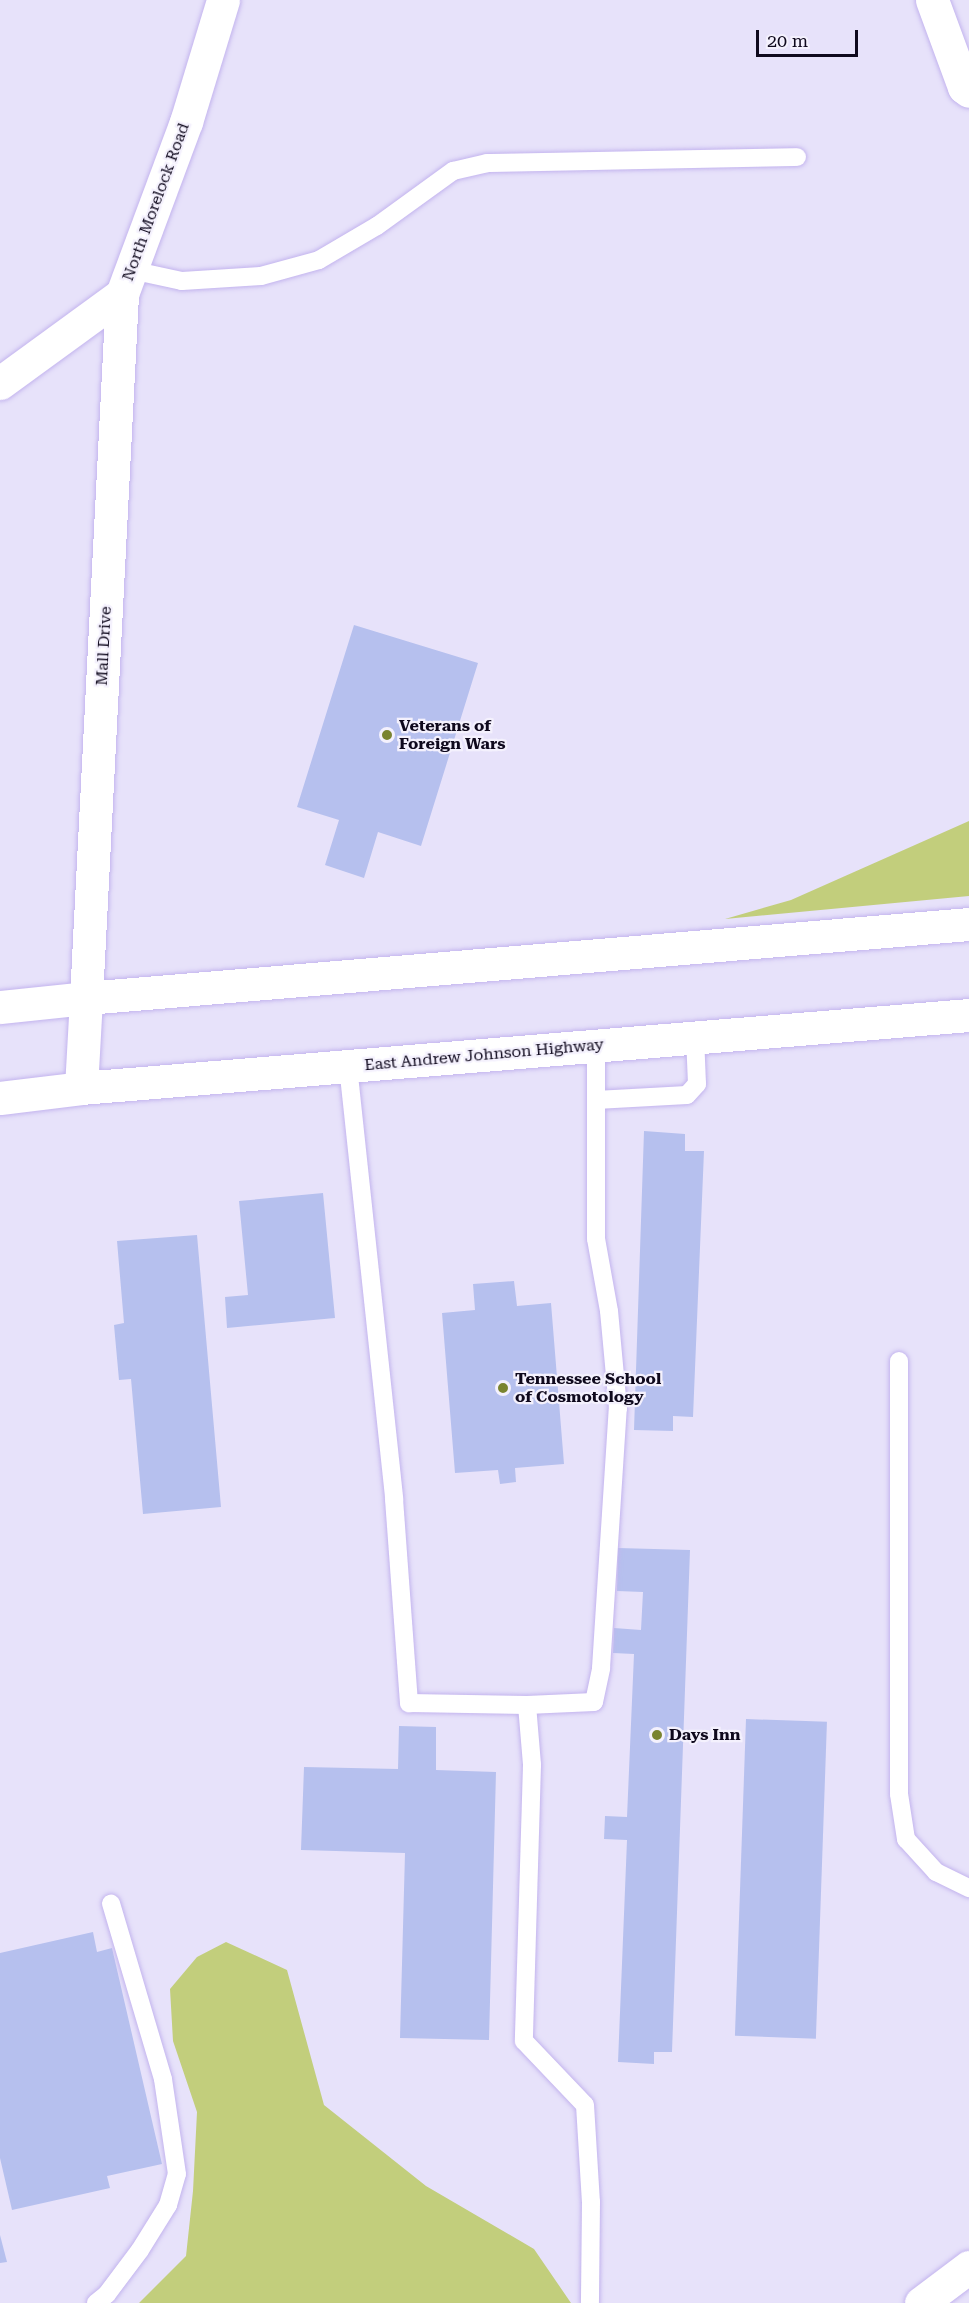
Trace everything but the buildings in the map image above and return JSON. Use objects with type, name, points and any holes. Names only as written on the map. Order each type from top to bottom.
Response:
[{"type":"main road","name":"North Morelock Road","points":[[0,383],[127,282],[186,122],[223,0]]},
{"type":"main road","points":[[932,0],[964,87],[969,91]]},
{"type":"main road","name":"Mall Drive","points":[[81,1088],[127,282]]},
{"type":"main road","points":[[0,1007],[969,924]]},
{"type":"main road","name":"East Andrew Johnson Highway","points":[[0,1098],[81,1088],[969,1015]]},
{"type":"main road","points":[[921,2303],[969,2267]]},
{"type":"lane","points":[[127,282],[261,276],[319,260],[377,226],[453,171],[487,163],[797,157]]},
{"type":"lane","points":[[596,1100],[687,1095],[697,1084],[696,1037]]},
{"type":"lane","points":[[348,1066],[394,1499],[409,1703],[527,1705],[594,1702],[601,1668],[618,1408],[609,1311],[596,1239],[596,1046]]},
{"type":"lane","points":[[900,1361],[900,1794],[906,1839],[936,1872],[969,1888]]},
{"type":"lane","points":[[527,1705],[532,1765],[524,2041],[585,2105],[591,2202],[590,2303]]},
{"type":"lane","points":[[96,2303],[107,2294],[140,2250],[168,2205],[177,2174],[163,2079],[111,1904]]},
{"type":"green space","points":[[969,821],[969,896],[725,919],[791,900]]},
{"type":"green space","points":[[226,1942],[287,1970],[324,2105],[426,2186],[534,2249],[571,2303],[139,2303],[186,2256],[193,2191],[197,2112],[173,2041],[170,1989],[197,1957]]},
{"type":"place","name":"Veterans of Foreign Wars","points":[[387,735]]},
{"type":"place","name":"Tennessee School of Cosmotology","points":[[503,1388]]},
{"type":"place","name":"Days Inn","points":[[657,1735]]}]
